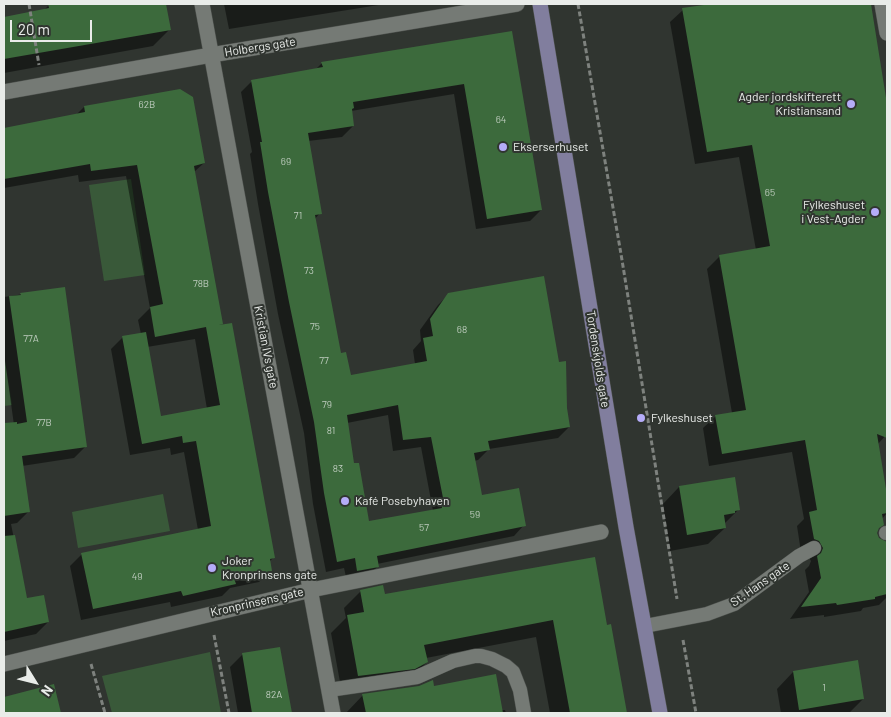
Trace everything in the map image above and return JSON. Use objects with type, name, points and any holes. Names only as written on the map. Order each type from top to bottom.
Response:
[{"type":"street","name":"Kristian IVs gate","points":[[202,4],[333,713]]},
{"type":"street","name":"Holbergs gate","points":[[4,92],[516,4]]},
{"type":"street","name":"Tordenskjolds gate","points":[[540,4],[626,527],[660,713]]},
{"type":"street","points":[[882,4],[887,33]]},
{"type":"street","name":"Kronprinsens gate","points":[[4,664],[311,590],[601,532]]},
{"type":"lane","name":"St. Hans gate","points":[[645,626],[707,614],[740,600],[770,577],[814,548]]},
{"type":"lane","points":[[329,690],[417,677],[453,661],[481,656],[492,659],[513,672],[520,690],[524,713]]},
{"type":"path","points":[[29,4],[43,85]]},
{"type":"path","points":[[578,4],[624,270],[696,713]]},
{"type":"path","points":[[210,614],[229,713]]},
{"type":"path","points":[[85,644],[105,713]]},
{"type":"green space","points":[[131,179],[145,275],[104,281],[89,185]]},
{"type":"green space","points":[[4,355],[12,405],[4,406]]},
{"type":"green space","points":[[163,494],[170,531],[78,548],[72,512]]},
{"type":"green space","points":[[210,652],[221,713],[112,713],[102,676]]},
{"type":"building","points":[[48,4],[166,4],[171,30],[4,59],[4,17],[49,8]]},
{"type":"building","points":[[711,4],[871,4],[887,104],[887,438],[877,434],[887,495],[887,513],[882,514],[884,525],[879,528],[877,533],[879,538],[887,542],[887,594],[875,597],[875,599],[837,605],[836,603],[801,607],[821,578],[817,556],[823,548],[819,541],[814,539],[809,512],[817,510],[805,440],[722,454],[715,415],[746,410],[719,255],[770,246],[752,145],[707,152],[682,8]]},
{"type":"building","points":[[512,31],[542,210],[487,219],[464,84],[353,102],[354,126],[308,133],[322,214],[315,215],[341,353],[346,352],[351,375],[427,361],[423,338],[433,336],[430,319],[448,293],[544,276],[559,362],[566,361],[567,408],[570,427],[488,441],[490,450],[474,453],[482,495],[519,488],[526,526],[377,556],[379,567],[357,571],[355,558],[337,562],[324,493],[314,422],[268,192],[260,142],[262,142],[251,80],[323,67],[321,62]],"holes":[[[398,405],[403,440],[431,437],[444,503],[441,504],[442,508],[369,521],[359,463],[354,463],[347,415]]]},
{"type":"building","points":[[180,89],[193,97],[205,163],[194,166],[223,324],[219,325],[232,323],[275,558],[270,559],[272,571],[234,578],[236,584],[183,596],[181,591],[93,609],[81,553],[211,526],[196,441],[183,443],[182,436],[142,444],[122,336],[146,332],[161,416],[220,405],[206,327],[155,337],[150,307],[163,304],[137,165],[91,171],[90,164],[4,179],[4,128],[85,112],[84,106]]},
{"type":"building","points":[[65,287],[87,447],[22,456],[30,512],[4,516],[4,423],[17,422],[17,424],[27,422],[9,296]]},
{"type":"building","points":[[735,477],[740,510],[724,515],[726,528],[687,535],[679,486]]},
{"type":"building","points":[[15,535],[27,598],[44,595],[49,622],[4,632],[4,536]]},
{"type":"building","points":[[595,557],[607,625],[611,624],[627,713],[570,713],[553,620],[424,645],[428,662],[415,669],[358,676],[347,615],[364,612],[360,590],[383,585],[385,594]]},
{"type":"building","points":[[280,647],[292,713],[252,713],[242,653]]},
{"type":"building","points":[[858,660],[864,699],[799,710],[793,671]]},
{"type":"building","points":[[496,674],[503,713],[366,713],[362,694],[419,686],[433,680],[434,686]]},
{"type":"building","points":[[54,684],[61,713],[4,713],[4,697]]},
{"type":"place","name":"Agder jordskifterett Kristiansand","points":[[851,104]]},
{"type":"place","name":"Ekserserhuset","points":[[503,147]]},
{"type":"place","name":"Fylkeshuset i Vest-Agder","points":[[875,212]]},
{"type":"place","name":"Fylkeshuset","points":[[641,418]]},
{"type":"place","name":"Kafé Posebyhaven","points":[[345,501]]},
{"type":"place","name":"Joker Kronprinsens gate","points":[[212,568]]}]
